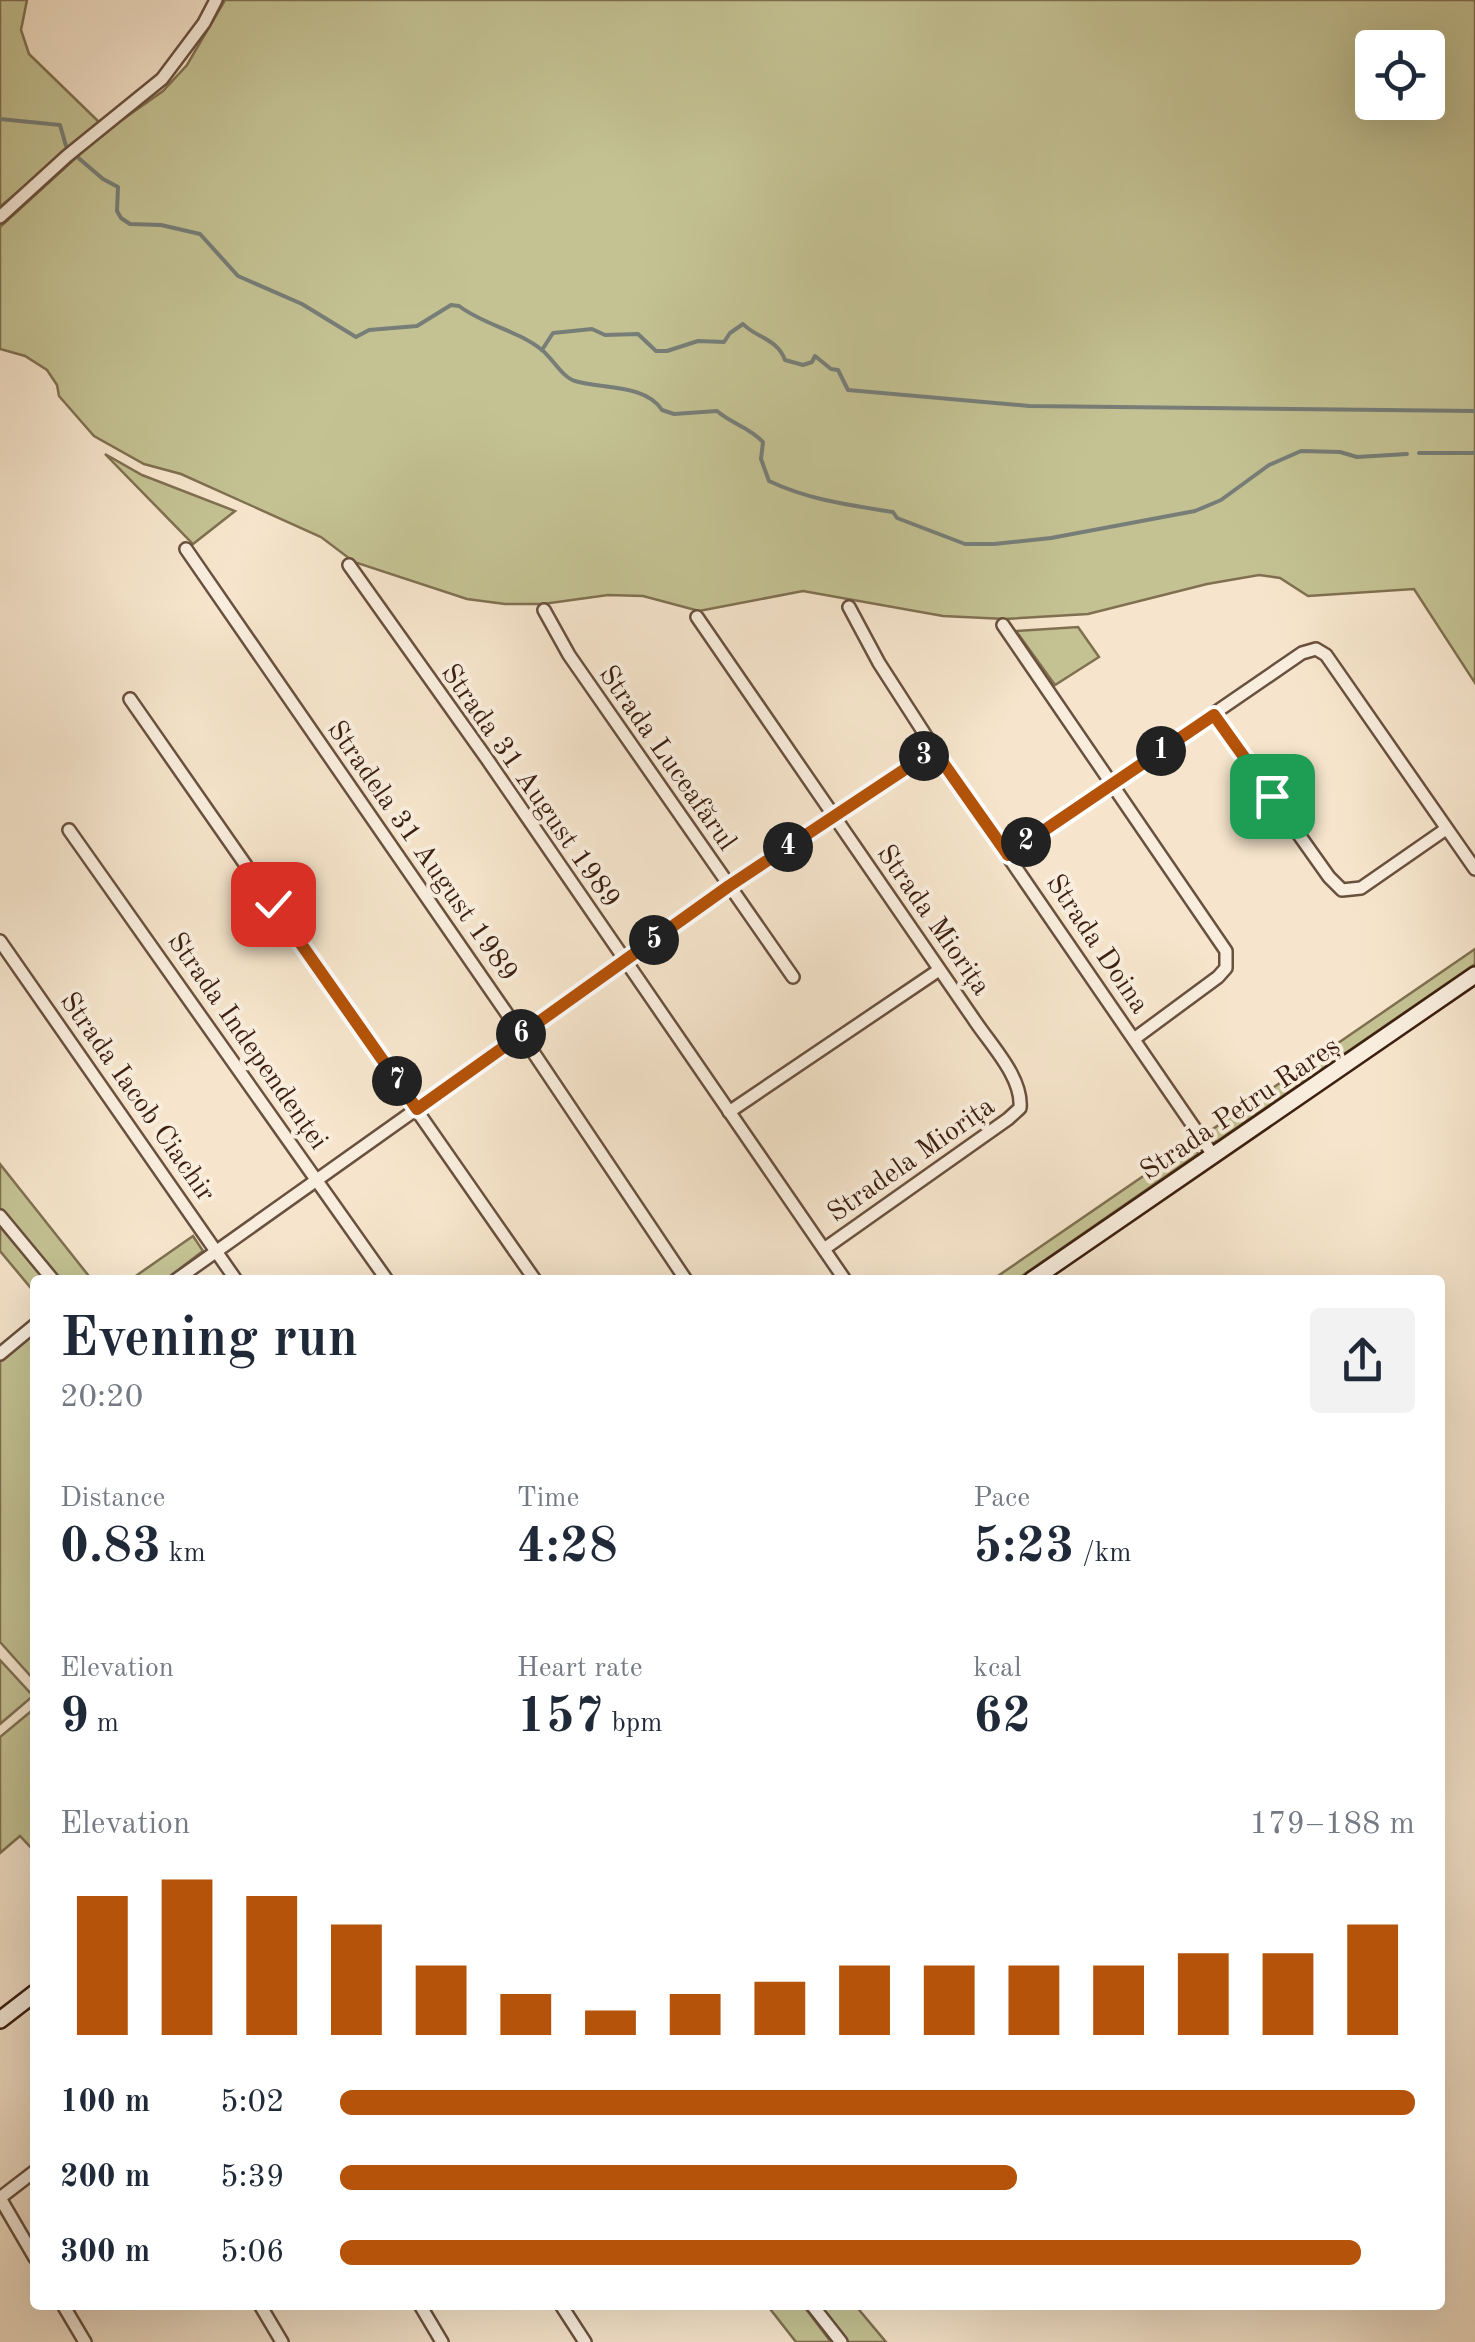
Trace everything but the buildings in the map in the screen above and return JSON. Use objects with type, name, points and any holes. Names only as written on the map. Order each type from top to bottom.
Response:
[{"type":"main road","name":"Strada Petru Rareș","points":[[1039,1275],[1475,976]]},
{"type":"main road","points":[[0,2020],[30,1997]]},
{"type":"street","points":[[0,218],[67,156],[162,80],[216,0]]},
{"type":"street","name":"Stradela 31 August 1989","points":[[186,549],[683,1275]]},
{"type":"street","name":"Strada 31 August 1989","points":[[349,565],[842,1275]]},
{"type":"street","name":"Strada Doina","points":[[848,607],[934,750],[1213,1156]]},
{"type":"street","name":"Strada Luceafărul","points":[[544,610],[569,655],[793,977]]},
{"type":"street","name":"Strada Miorița","points":[[697,617],[1008,1070],[1021,1104]]},
{"type":"street","points":[[1003,624],[1219,937],[1227,958],[1226,968],[1218,977],[1134,1039]]},
{"type":"street","points":[[1008,855],[1302,652],[1318,650],[1326,655],[1475,869]]},
{"type":"street","points":[[130,699],[532,1275]]},
{"type":"street","points":[[1214,715],[1342,890],[1361,888],[1446,829]]},
{"type":"street","points":[[183,1275],[729,886],[934,750]]},
{"type":"street","name":"Strada Independenței","points":[[70,830],[384,1275]]},
{"type":"street","name":"Strada Iacob Ciachir","points":[[0,941],[233,1275]]},
{"type":"street","points":[[729,1112],[939,970]]},
{"type":"street","name":"Stradela Miorița","points":[[824,1249],[1008,1119],[1021,1104]]},
{"type":"street","points":[[0,1216],[48,1275]]},
{"type":"street","points":[[0,1354],[30,1329]]},
{"type":"street","points":[[30,2175],[0,2198],[30,2249]]},
{"type":"street","points":[[66,2310],[85,2342]]},
{"type":"street","points":[[263,2310],[282,2342]]},
{"type":"street","points":[[423,2310],[442,2342]]},
{"type":"street","points":[[564,2310],[586,2342]]},
{"type":"street","points":[[816,2310],[840,2342]]},
{"type":"shaded area","points":[[0,0],[27,0],[21,30],[29,54],[99,122],[0,207]]},
{"type":"shaded area","points":[[225,0],[1475,0],[1475,683],[1414,589],[1308,596],[1280,578],[1259,575],[1088,614],[1005,619],[943,616],[803,591],[699,611],[643,596],[608,595],[543,604],[505,604],[467,599],[354,562],[321,537],[181,474],[144,464],[94,436],[59,396],[47,370],[25,356],[0,349],[0,227],[102,134],[163,91],[187,65]]},
{"type":"shaded area","points":[[105,454],[142,475],[235,511],[193,544]]},
{"type":"shaded area","points":[[1078,627],[1099,657],[1055,685],[1016,631]]},
{"type":"shaded area","points":[[1475,949],[1475,964],[1216,1142],[1207,1133]]},
{"type":"shaded area","points":[[1193,1142],[1198,1154],[1023,1275],[999,1275]]},
{"type":"shaded area","points":[[0,1164],[88,1275],[54,1275],[0,1208]]},
{"type":"shaded area","points":[[0,1224],[42,1275],[30,1275],[30,1287],[0,1251]]},
{"type":"shaded area","points":[[193,1236],[203,1251],[172,1275],[137,1275]]},
{"type":"shaded area","points":[[30,1335],[30,1675],[0,1642],[0,1361]]},
{"type":"shaded area","points":[[0,1660],[30,1693],[30,1699],[0,1724]]},
{"type":"shaded area","points":[[30,1712],[30,1847],[20,1836],[0,1853],[0,1737]]},
{"type":"shaded area","points":[[771,2310],[807,2310],[831,2342],[796,2342]]},
{"type":"shaded area","points":[[824,2310],[859,2310],[886,2342],[848,2342]]},
{"type":"waterway","points":[[0,119],[60,125],[66,146]]},
{"type":"waterway","points":[[75,155],[118,187],[117,211],[130,224],[161,225],[200,234],[238,276],[302,304],[356,337],[369,330],[417,326],[451,305],[459,306],[532,343],[575,381],[634,392],[674,414],[717,411],[763,442],[761,459],[769,481],[814,497],[893,512],[897,518],[965,544],[1051,538],[1195,511],[1221,500],[1269,465],[1301,451],[1340,452],[1357,457],[1407,454]]},
{"type":"waterway","points":[[542,350],[553,333],[592,329],[605,335],[638,334],[656,351],[667,351],[698,341],[724,342],[743,324],[777,347],[785,360],[803,365],[815,356],[838,370],[848,390],[1029,406],[1475,411]]},
{"type":"waterway","points":[[1419,453],[1475,453]]},
{"type":"route","points":[[273,904],[417,1109],[729,886],[934,750],[1008,855],[1214,715],[1272,796]]}]
